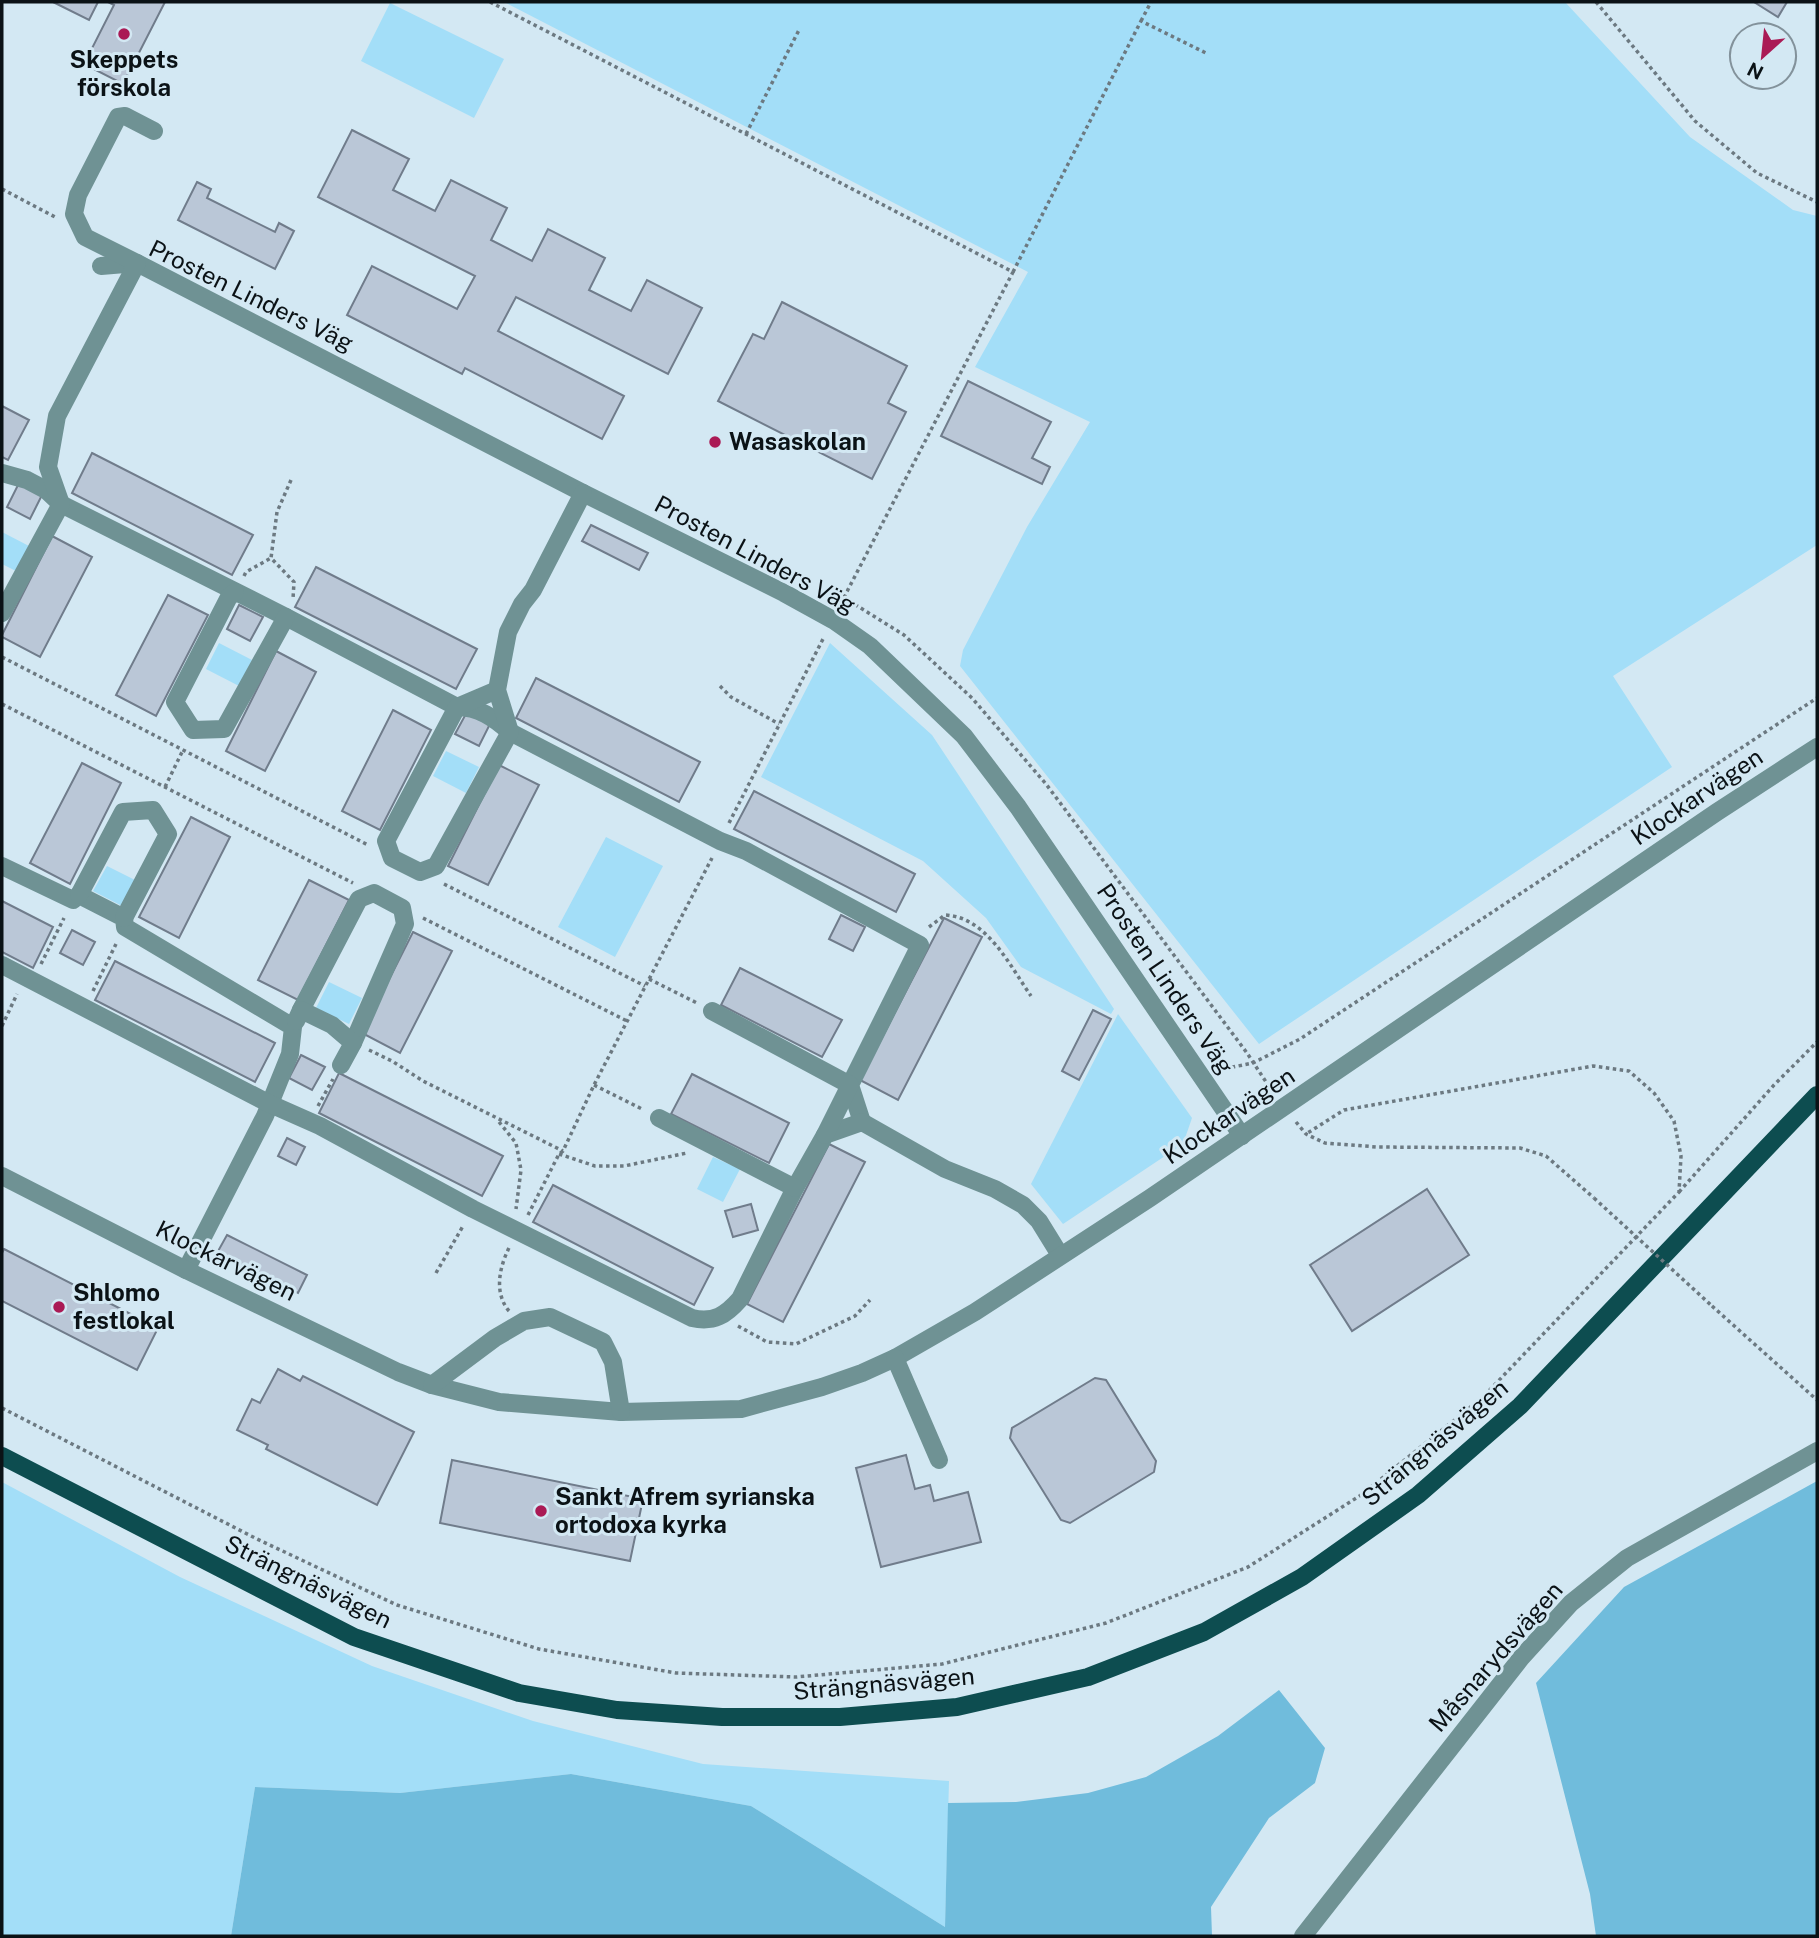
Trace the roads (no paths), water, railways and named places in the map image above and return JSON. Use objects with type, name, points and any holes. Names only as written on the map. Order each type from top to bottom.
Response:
[{"type":"main road","name":"Strängnäsvägen","points":[[2,1456],[354,1637],[519,1693],[617,1710],[722,1717],[840,1717],[957,1707],[1088,1677],[1204,1632],[1302,1577],[1418,1495],[1520,1406],[1817,1095]]},
{"type":"street","points":[[2,613],[61,504],[48,467],[57,416],[137,263],[85,237],[74,214],[78,195],[118,117],[125,116],[154,131]]},
{"type":"street","name":"Prosten Linders Väg","points":[[101,266],[137,263],[583,493],[784,593],[833,620],[870,646],[964,736],[1018,807],[1242,1136]]},
{"type":"street","points":[[4,481],[48,467]]},
{"type":"street","points":[[2,965],[268,1103],[310,1121],[472,1209],[692,1318],[709,1320],[729,1312],[740,1299],[920,945],[746,851],[720,841],[510,732],[496,719],[481,711],[457,706],[61,504],[46,490],[27,480],[4,481]]},
{"type":"street","points":[[497,690],[457,706],[386,841],[392,858],[420,872],[436,866],[510,732],[497,690],[508,632],[583,493]]},
{"type":"street","points":[[235,592],[229,597],[175,702],[193,730],[224,729],[286,617]]},
{"type":"street","name":"Klockarvägen","points":[[2,1176],[186,1270],[398,1372],[432,1385],[499,1402],[621,1412],[741,1409],[862,1373],[895,1358],[975,1312],[1284,1109],[1717,812],[1817,747]]},
{"type":"street","points":[[2,866],[73,900],[79,895],[123,812],[153,810],[168,834],[125,923]]},
{"type":"street","points":[[186,1270],[265,1115],[289,1054],[297,1019],[359,899],[374,893],[402,908],[405,924],[341,1065]]},
{"type":"street","points":[[79,895],[297,1019],[332,1025],[353,1043]]},
{"type":"street","points":[[712,1011],[850,1085],[862,1122],[945,1169],[995,1189],[1023,1205],[1039,1220],[1060,1255]]},
{"type":"street","points":[[659,1118],[795,1188]]},
{"type":"street","points":[[825,1135],[862,1122]]},
{"type":"street","points":[[432,1385],[495,1338],[524,1321],[550,1317],[603,1342],[613,1362],[621,1412]]},
{"type":"street","points":[[895,1358],[939,1460]]},
{"type":"street","name":"Måsnarydsvägen","points":[[1303,1936],[1521,1658],[1571,1603],[1627,1558],[1817,1451]]},
{"type":"place","name":"Skeppets förskola","points":[[124,34]]},
{"type":"place","name":"Wasaskolan","points":[[715,442]]},
{"type":"place","name":"Shlomo festlokal","points":[[59,1307]]},
{"type":"place","name":"Sankt Afrem syrianska ortodoxa kyrka","points":[[541,1511]]}]
